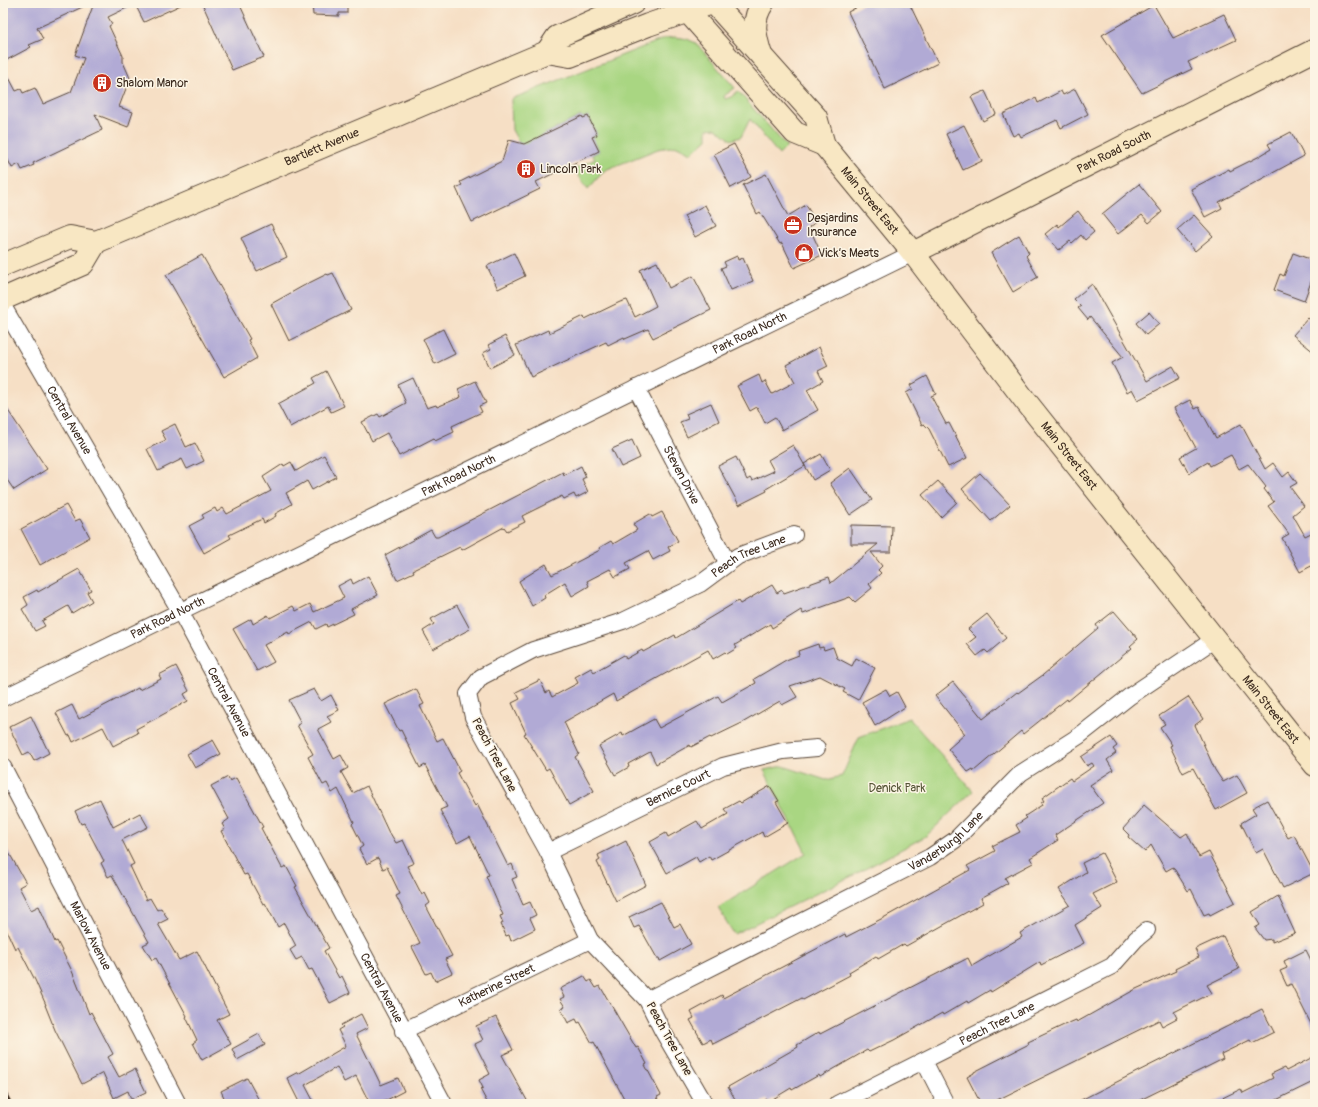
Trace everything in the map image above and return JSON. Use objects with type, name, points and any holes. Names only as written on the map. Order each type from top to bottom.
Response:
[{"type":"main road","points":[[633,3],[610,9],[557,37],[547,52],[570,56],[683,7],[713,3]]},
{"type":"main road","name":"Main Street East","points":[[713,3],[816,117],[824,145],[913,253],[1024,399],[1315,765]]},
{"type":"main road","points":[[762,58],[755,34],[757,11],[763,3]]},
{"type":"main road","name":"Main Street East","points":[[683,7],[795,133],[824,145]]},
{"type":"main road","name":"Park Road South","points":[[913,253],[1315,50]]},
{"type":"main road","name":"Bartlett Avenue","points":[[96,242],[547,52]]},
{"type":"main road","points":[[3,265],[70,237],[96,242],[83,264],[3,299]]},
{"type":"street","name":"Park Road North","points":[[3,698],[913,253]]},
{"type":"street","name":"Central Avenue","points":[[3,306],[180,611],[403,1031],[444,1104]]},
{"type":"street","name":"Steven Drive","points":[[636,388],[727,562]]},
{"type":"street","name":"Peach Tree Lane","points":[[705,1104],[662,1030],[648,1000],[590,940],[548,852],[473,717],[468,694],[481,677],[532,650],[624,621],[700,584],[727,562],[738,556],[794,535]]},
{"type":"street","name":"Vanderburgh Lane","points":[[648,1000],[930,857],[955,840],[1021,773],[1079,736],[1130,696],[1215,639]]},
{"type":"street","name":"Bernice Court","points":[[548,852],[723,766],[783,751],[817,748]]},
{"type":"street","name":"Marlow Avenue","points":[[3,767],[178,1104]]},
{"type":"street","name":"Peach Tree Lane","points":[[837,1104],[1112,966],[1136,938],[1146,930]]},
{"type":"street","name":"Katherine Street","points":[[403,1031],[590,940]]},
{"type":"street","points":[[924,1061],[946,1104]]},
{"type":"green space","points":[[675,37],[687,39],[696,43],[735,88],[724,96],[725,99],[731,97],[738,91],[787,147],[779,155],[750,119],[741,137],[731,140],[716,128],[707,129],[707,139],[691,153],[677,146],[658,149],[605,170],[588,189],[574,169],[595,159],[592,155],[599,151],[592,137],[597,135],[588,116],[583,118],[581,116],[521,146],[512,130],[511,99],[666,38]]},
{"type":"green space","name":"Denick Park","points":[[909,718],[973,791],[926,836],[852,876],[734,934],[718,908],[806,853],[764,770],[783,766],[826,780],[842,776],[859,737]]},
{"type":"building","points":[[13,3],[91,3],[37,28],[43,39],[29,45],[31,47],[3,62],[3,8]]},
{"type":"building","name":"Shalom Manor","points":[[94,3],[185,3],[144,22],[135,4],[108,17],[112,24],[109,26],[123,56],[123,62],[130,78],[119,107],[133,112],[128,127],[95,114],[102,130],[33,163],[34,165],[22,170],[19,164],[12,168],[3,150],[3,66],[16,91],[21,89],[23,93],[35,88],[43,104],[71,92],[84,58],[75,55]]},
{"type":"building","points":[[202,3],[239,3],[264,57],[232,70]]},
{"type":"building","points":[[312,3],[347,3],[347,13],[339,13],[339,16],[313,15]]},
{"type":"building","points":[[865,3],[909,3],[938,63],[885,89],[848,12]]},
{"type":"building","points":[[1154,5],[1173,38],[1224,14],[1236,40],[1188,62],[1192,69],[1142,93],[1102,35]]},
{"type":"building","points":[[1075,89],[1088,114],[1061,128],[1057,120],[1021,137],[1019,133],[1013,136],[1003,114],[1036,98],[1038,103],[1061,91],[1063,95]]},
{"type":"building","points":[[985,91],[996,114],[983,121],[971,97]]},
{"type":"building","name":"Lincoln Park","points":[[582,116],[583,118],[588,116],[597,135],[592,137],[599,151],[536,182],[540,189],[472,222],[456,188],[462,185],[460,182],[502,161],[509,140],[524,144]]},
{"type":"building","points":[[964,125],[982,161],[963,170],[946,134]]},
{"type":"building","points":[[1291,132],[1304,156],[1219,202],[1222,208],[1205,217],[1191,189],[1229,169],[1230,171],[1258,157],[1271,149],[1268,144]]},
{"type":"building","points":[[734,144],[751,177],[731,188],[714,154]]},
{"type":"building","points":[[766,174],[788,216],[806,205],[816,222],[809,227],[822,255],[794,268],[782,243],[780,244],[760,212],[757,214],[743,185]]},
{"type":"building","points":[[1139,184],[1162,212],[1149,223],[1142,215],[1118,234],[1102,214]]},
{"type":"building","points":[[705,205],[716,226],[695,237],[684,216]]},
{"type":"building","points":[[1078,211],[1094,232],[1085,240],[1081,235],[1072,243],[1070,241],[1059,250],[1045,234],[1057,224],[1059,227]]},
{"type":"building","points":[[1194,215],[1213,236],[1195,251],[1177,230]]},
{"type":"building","points":[[271,224],[287,257],[257,271],[241,238]]},
{"type":"building","points":[[1019,235],[1029,253],[1026,256],[1038,277],[1013,292],[991,253]]},
{"type":"building","points":[[514,253],[525,276],[498,289],[487,266]]},
{"type":"building","points":[[1293,253],[1315,261],[1315,271],[1304,301],[1274,290],[1280,274],[1284,276]]},
{"type":"building","points":[[202,255],[250,339],[248,340],[257,358],[224,377],[166,275]]},
{"type":"building","points":[[737,256],[738,260],[743,258],[753,281],[731,290],[721,268],[726,266],[724,262]]},
{"type":"building","points":[[657,262],[669,288],[693,276],[711,310],[653,338],[648,329],[625,339],[624,337],[608,345],[606,342],[531,377],[516,345],[548,330],[549,333],[584,316],[585,319],[627,300],[635,317],[656,306],[640,270]]},
{"type":"building","points":[[333,273],[351,310],[289,341],[271,304],[327,274]]},
{"type":"building","points":[[1092,284],[1147,381],[1173,366],[1180,378],[1138,400],[1132,389],[1127,392],[1112,363],[1123,357],[1090,317],[1088,320],[1078,308],[1081,306],[1074,299]]},
{"type":"building","points":[[1149,312],[1159,324],[1146,335],[1136,323]]},
{"type":"building","points":[[1308,318],[1315,324],[1315,353],[1293,335]]},
{"type":"building","points":[[443,329],[455,354],[435,364],[423,339]]},
{"type":"building","points":[[505,336],[515,355],[490,368],[483,353],[491,349],[488,345]]},
{"type":"building","points":[[819,347],[828,366],[818,371],[823,381],[807,390],[818,410],[782,430],[775,417],[765,423],[757,407],[750,411],[737,386],[759,375],[762,383],[765,381],[772,394],[795,382],[786,365]]},
{"type":"building","points":[[326,371],[344,406],[331,412],[328,406],[290,427],[278,404],[316,383],[313,378]]},
{"type":"building","points":[[927,376],[936,394],[931,396],[946,424],[949,423],[967,458],[948,467],[929,429],[924,424],[922,425],[906,393],[913,389],[911,385]]},
{"type":"building","points":[[413,378],[427,408],[436,405],[437,407],[461,397],[458,389],[475,381],[486,403],[479,406],[482,412],[452,426],[454,432],[435,441],[434,438],[399,456],[387,433],[372,441],[362,422],[378,414],[380,417],[406,403],[398,385]]},
{"type":"building","points":[[1190,400],[1195,409],[1199,407],[1216,438],[1241,424],[1265,469],[1273,463],[1283,477],[1289,472],[1297,483],[1290,487],[1304,506],[1293,515],[1305,536],[1315,531],[1315,564],[1300,572],[1282,538],[1289,534],[1268,506],[1274,502],[1264,489],[1266,487],[1248,464],[1239,469],[1231,455],[1210,466],[1208,462],[1189,473],[1180,457],[1196,448],[1174,408]]},
{"type":"building","points":[[3,403],[47,469],[14,490],[3,474]]},
{"type":"building","points":[[711,403],[719,421],[687,437],[680,422],[688,419],[686,414]]},
{"type":"building","points":[[175,424],[186,447],[195,443],[204,461],[187,469],[182,459],[158,471],[147,449],[166,440],[161,431]]},
{"type":"building","points":[[632,440],[640,458],[621,467],[612,449]]},
{"type":"building","points":[[793,445],[805,466],[766,489],[767,491],[739,505],[718,466],[736,457],[747,480],[750,478],[752,481],[774,471],[768,460]]},
{"type":"building","points":[[821,454],[830,470],[813,480],[804,464]]},
{"type":"building","points":[[324,455],[336,477],[312,490],[307,481],[286,493],[292,504],[275,514],[276,516],[264,523],[262,519],[229,535],[231,538],[204,553],[189,526],[204,518],[202,515],[215,508],[217,512],[223,508],[227,514],[271,491],[263,477],[283,464],[284,466],[291,462],[296,471]]},
{"type":"building","points":[[581,466],[586,477],[582,479],[588,492],[576,498],[574,494],[564,499],[562,496],[522,516],[525,522],[507,531],[504,527],[462,550],[460,547],[413,570],[414,572],[397,580],[385,555],[431,530],[435,537],[438,537],[563,472],[564,475]]},
{"type":"building","points":[[850,468],[872,500],[850,515],[830,483]]},
{"type":"building","points":[[980,473],[1010,505],[991,521],[962,489]]},
{"type":"building","points":[[938,481],[957,502],[941,517],[922,495]]},
{"type":"building","points":[[66,505],[75,521],[80,519],[90,537],[40,565],[21,529]]},
{"type":"building","points":[[662,512],[678,541],[668,547],[670,551],[653,560],[648,551],[626,563],[630,569],[615,577],[610,569],[587,581],[589,586],[572,596],[565,582],[544,595],[545,598],[532,606],[519,581],[546,564],[552,575],[600,550],[599,548],[611,541],[613,544],[637,530],[633,524],[650,514],[652,517]]},
{"type":"building","points":[[851,525],[892,526],[891,552],[871,552],[882,566],[878,570],[881,573],[869,584],[872,588],[855,602],[850,597],[803,614],[801,610],[772,628],[770,624],[735,645],[737,648],[727,654],[725,652],[713,659],[708,650],[616,701],[613,694],[564,722],[579,754],[575,757],[594,791],[569,805],[549,768],[546,770],[524,734],[526,733],[512,703],[520,699],[516,692],[540,680],[546,693],[549,691],[552,697],[578,683],[575,677],[591,668],[594,672],[624,655],[626,659],[675,635],[676,638],[738,601],[740,604],[772,585],[777,593],[782,590],[784,593],[829,577],[831,583],[878,544],[851,544]]},
{"type":"building","points":[[79,569],[91,590],[87,592],[92,601],[72,613],[68,606],[42,621],[45,626],[35,631],[22,609],[28,605],[24,597],[37,590],[38,592]]},
{"type":"building","points":[[368,576],[378,595],[351,609],[354,614],[327,627],[326,624],[316,629],[312,622],[289,634],[288,632],[264,645],[274,662],[257,671],[233,629],[251,619],[253,624],[268,615],[270,618],[293,606],[296,611],[310,604],[314,612],[344,598],[338,586],[351,579],[353,584]]},
{"type":"building","points":[[457,605],[470,629],[433,649],[423,631],[434,624],[431,619]]},
{"type":"building","points":[[1114,611],[1138,639],[1130,646],[1132,648],[1068,701],[1067,699],[1023,734],[1021,731],[974,771],[973,769],[968,772],[948,749],[965,734],[935,696],[953,682],[983,719],[1017,692],[1018,693],[1043,675],[1098,628],[1096,625]]},
{"type":"building","points":[[987,614],[1006,638],[988,653],[985,650],[977,656],[967,644],[976,637],[968,629]]},
{"type":"building","points":[[818,644],[819,648],[823,647],[824,650],[833,647],[837,658],[852,666],[856,658],[875,668],[858,700],[843,692],[845,689],[820,676],[790,686],[797,697],[782,705],[780,701],[742,723],[691,747],[690,745],[656,764],[650,752],[628,764],[629,767],[615,775],[599,746],[622,733],[623,736],[654,719],[659,728],[718,696],[722,702],[756,683],[754,679],[786,660],[799,655],[798,651]]},
{"type":"building","points":[[176,666],[189,691],[184,694],[188,701],[136,729],[138,733],[113,746],[103,727],[73,742],[70,735],[68,736],[56,713],[72,705],[79,719],[138,688],[139,690],[161,679],[159,675]]},
{"type":"building","points":[[314,689],[321,701],[331,695],[339,710],[327,716],[331,722],[318,729],[334,759],[341,755],[348,768],[341,772],[353,793],[367,786],[389,833],[396,843],[403,840],[414,863],[407,866],[422,895],[425,893],[430,903],[426,906],[452,956],[445,959],[452,973],[435,981],[431,972],[426,974],[412,947],[420,943],[396,896],[400,894],[387,867],[383,869],[378,858],[367,864],[359,849],[363,846],[352,824],[354,822],[338,789],[332,793],[327,783],[323,785],[308,757],[313,754],[297,725],[301,723],[289,700]]},
{"type":"building","points":[[416,689],[424,704],[420,706],[437,741],[443,738],[460,771],[457,773],[475,806],[477,804],[508,866],[512,864],[517,877],[512,879],[523,905],[530,902],[536,915],[530,918],[535,929],[511,941],[509,935],[506,936],[501,924],[503,923],[500,916],[503,915],[486,876],[489,875],[470,836],[457,843],[440,810],[447,807],[425,765],[420,768],[401,730],[399,731],[385,704]]},
{"type":"building","points":[[886,689],[890,696],[897,692],[905,707],[875,726],[862,702]]},
{"type":"building","points":[[1188,697],[1203,719],[1195,725],[1215,770],[1223,782],[1237,775],[1247,793],[1216,810],[1193,768],[1183,773],[1170,746],[1172,745],[1160,727],[1165,724],[1159,716]]},
{"type":"building","points":[[31,716],[49,753],[34,761],[29,752],[23,755],[9,727]]},
{"type":"building","points":[[1111,737],[1117,746],[1113,749],[1116,753],[1107,760],[1113,770],[1090,785],[1103,803],[1055,835],[1058,840],[1030,858],[1033,863],[1005,878],[1008,883],[981,898],[983,903],[906,946],[904,944],[878,959],[876,956],[849,972],[850,975],[803,1000],[802,998],[713,1044],[711,1039],[703,1043],[690,1020],[694,1018],[691,1012],[722,995],[723,998],[845,934],[846,937],[970,870],[967,866],[995,851],[992,846],[1020,832],[1016,825],[1027,818],[1025,816],[1042,805],[1041,803],[1044,801],[1042,798],[1070,778],[1072,781],[1094,766],[1092,763],[1087,766],[1081,757]]},
{"type":"building","points":[[213,740],[221,754],[195,768],[187,754]]},
{"type":"building","points":[[228,777],[230,781],[236,778],[263,827],[261,828],[282,868],[286,866],[297,886],[295,887],[329,948],[324,951],[339,978],[342,976],[350,993],[330,1003],[312,969],[309,970],[302,957],[296,960],[290,950],[296,946],[284,923],[278,927],[265,903],[263,904],[247,874],[244,875],[221,831],[225,829],[222,824],[229,819],[211,786]]},
{"type":"building","points":[[770,786],[779,801],[776,802],[788,823],[764,837],[762,832],[711,860],[709,856],[699,862],[696,857],[667,873],[650,842],[666,833],[668,837],[697,821],[702,829],[728,814],[724,809],[739,801],[741,803]]},
{"type":"building","points":[[100,799],[113,827],[140,813],[148,827],[122,840],[134,864],[130,866],[146,900],[150,898],[157,910],[161,908],[168,919],[158,924],[179,960],[197,951],[229,1014],[217,1020],[231,1044],[202,1060],[193,1043],[197,1040],[186,1017],[187,1016],[156,958],[152,960],[143,945],[149,942],[112,875],[108,877],[101,863],[104,861],[84,823],[81,824],[75,811]]},
{"type":"building","points":[[1267,800],[1288,838],[1294,835],[1314,873],[1283,888],[1263,849],[1256,853],[1241,823],[1256,814],[1252,808]]},
{"type":"building","points":[[1144,805],[1181,837],[1187,833],[1199,857],[1209,852],[1235,902],[1210,915],[1209,913],[1204,915],[1191,889],[1188,891],[1173,867],[1166,871],[1151,845],[1145,852],[1128,837],[1129,835],[1123,829]]},
{"type":"building","points":[[626,841],[646,885],[616,901],[597,862],[600,860],[598,855]]},
{"type":"building","points":[[3,842],[26,883],[19,887],[31,910],[39,906],[55,942],[57,941],[72,971],[89,1014],[91,1012],[113,1054],[108,1057],[119,1077],[135,1069],[146,1092],[131,1099],[128,1091],[114,1098],[103,1073],[82,1084],[55,1030],[35,980],[18,947],[15,949],[3,923]]},
{"type":"building","points":[[1102,853],[1117,882],[1093,894],[1102,908],[1075,925],[1084,943],[1041,965],[1040,962],[991,992],[990,990],[968,1003],[967,1001],[943,1015],[942,1013],[894,1040],[869,1052],[867,1050],[820,1077],[819,1075],[792,1090],[791,1088],[768,1102],[767,1099],[759,1104],[738,1104],[728,1087],[798,1047],[797,1045],[819,1032],[820,1034],[968,958],[972,966],[1022,937],[1020,933],[1070,905],[1059,889],[1086,872],[1082,863]]},
{"type":"building","points":[[1278,896],[1295,933],[1272,942],[1272,939],[1264,940],[1255,928],[1260,925],[1252,912]]},
{"type":"building","points":[[661,902],[674,927],[680,924],[691,944],[660,961],[639,926],[634,928],[629,917]]},
{"type":"building","points":[[1223,936],[1239,969],[1207,985],[1212,993],[1174,1012],[1177,1018],[1162,1026],[1159,1020],[989,1104],[981,1104],[967,1077],[974,1072],[1029,1044],[1028,1042],[1076,1020],[1077,1022],[1136,989],[1176,971],[1175,969],[1199,957],[1195,949]]},
{"type":"building","points":[[1306,950],[1315,968],[1315,1032],[1291,984],[1287,986],[1280,971],[1287,968],[1284,961]]},
{"type":"building","points":[[584,976],[588,982],[591,980],[596,988],[600,986],[636,1048],[638,1047],[647,1064],[645,1065],[661,1095],[657,1097],[660,1104],[627,1104],[594,1042],[592,1043],[580,1022],[578,1023],[576,1019],[568,1023],[561,1009],[565,1007],[560,999],[564,997],[560,989]]},
{"type":"building","points":[[1262,1009],[1274,1032],[1252,1043],[1250,1040],[1221,1054],[1223,1059],[1132,1104],[1073,1104]]},
{"type":"building","points":[[361,1014],[368,1028],[356,1034],[381,1085],[398,1078],[404,1091],[379,1104],[370,1104],[356,1076],[344,1082],[337,1067],[305,1085],[315,1104],[300,1104],[287,1078],[298,1072],[298,1074],[346,1046],[338,1030],[343,1027],[341,1025]]},
{"type":"building","points":[[496,1017],[513,1050],[502,1055],[529,1104],[488,1104],[480,1089],[483,1088],[479,1080],[490,1074],[475,1044],[483,1040],[476,1026]]},
{"type":"building","points":[[259,1034],[265,1045],[237,1060],[232,1049]]},
{"type":"building","points":[[1315,1056],[1315,1081],[1268,1104],[1210,1104],[1241,1089],[1243,1093],[1273,1078],[1271,1074],[1284,1068],[1286,1071]]},
{"type":"building","points":[[247,1078],[261,1104],[227,1104],[221,1091]]},
{"type":"railway","points":[[3,1089],[11,1104]]},
{"type":"place","name":"Shalom Manor","points":[[102,83]]},
{"type":"place","name":"Lincoln Park","points":[[526,169]]},
{"type":"place","name":"Desjardins Insurance","points":[[793,225]]},
{"type":"place","name":"Vick’s Meats","points":[[804,253]]}]
